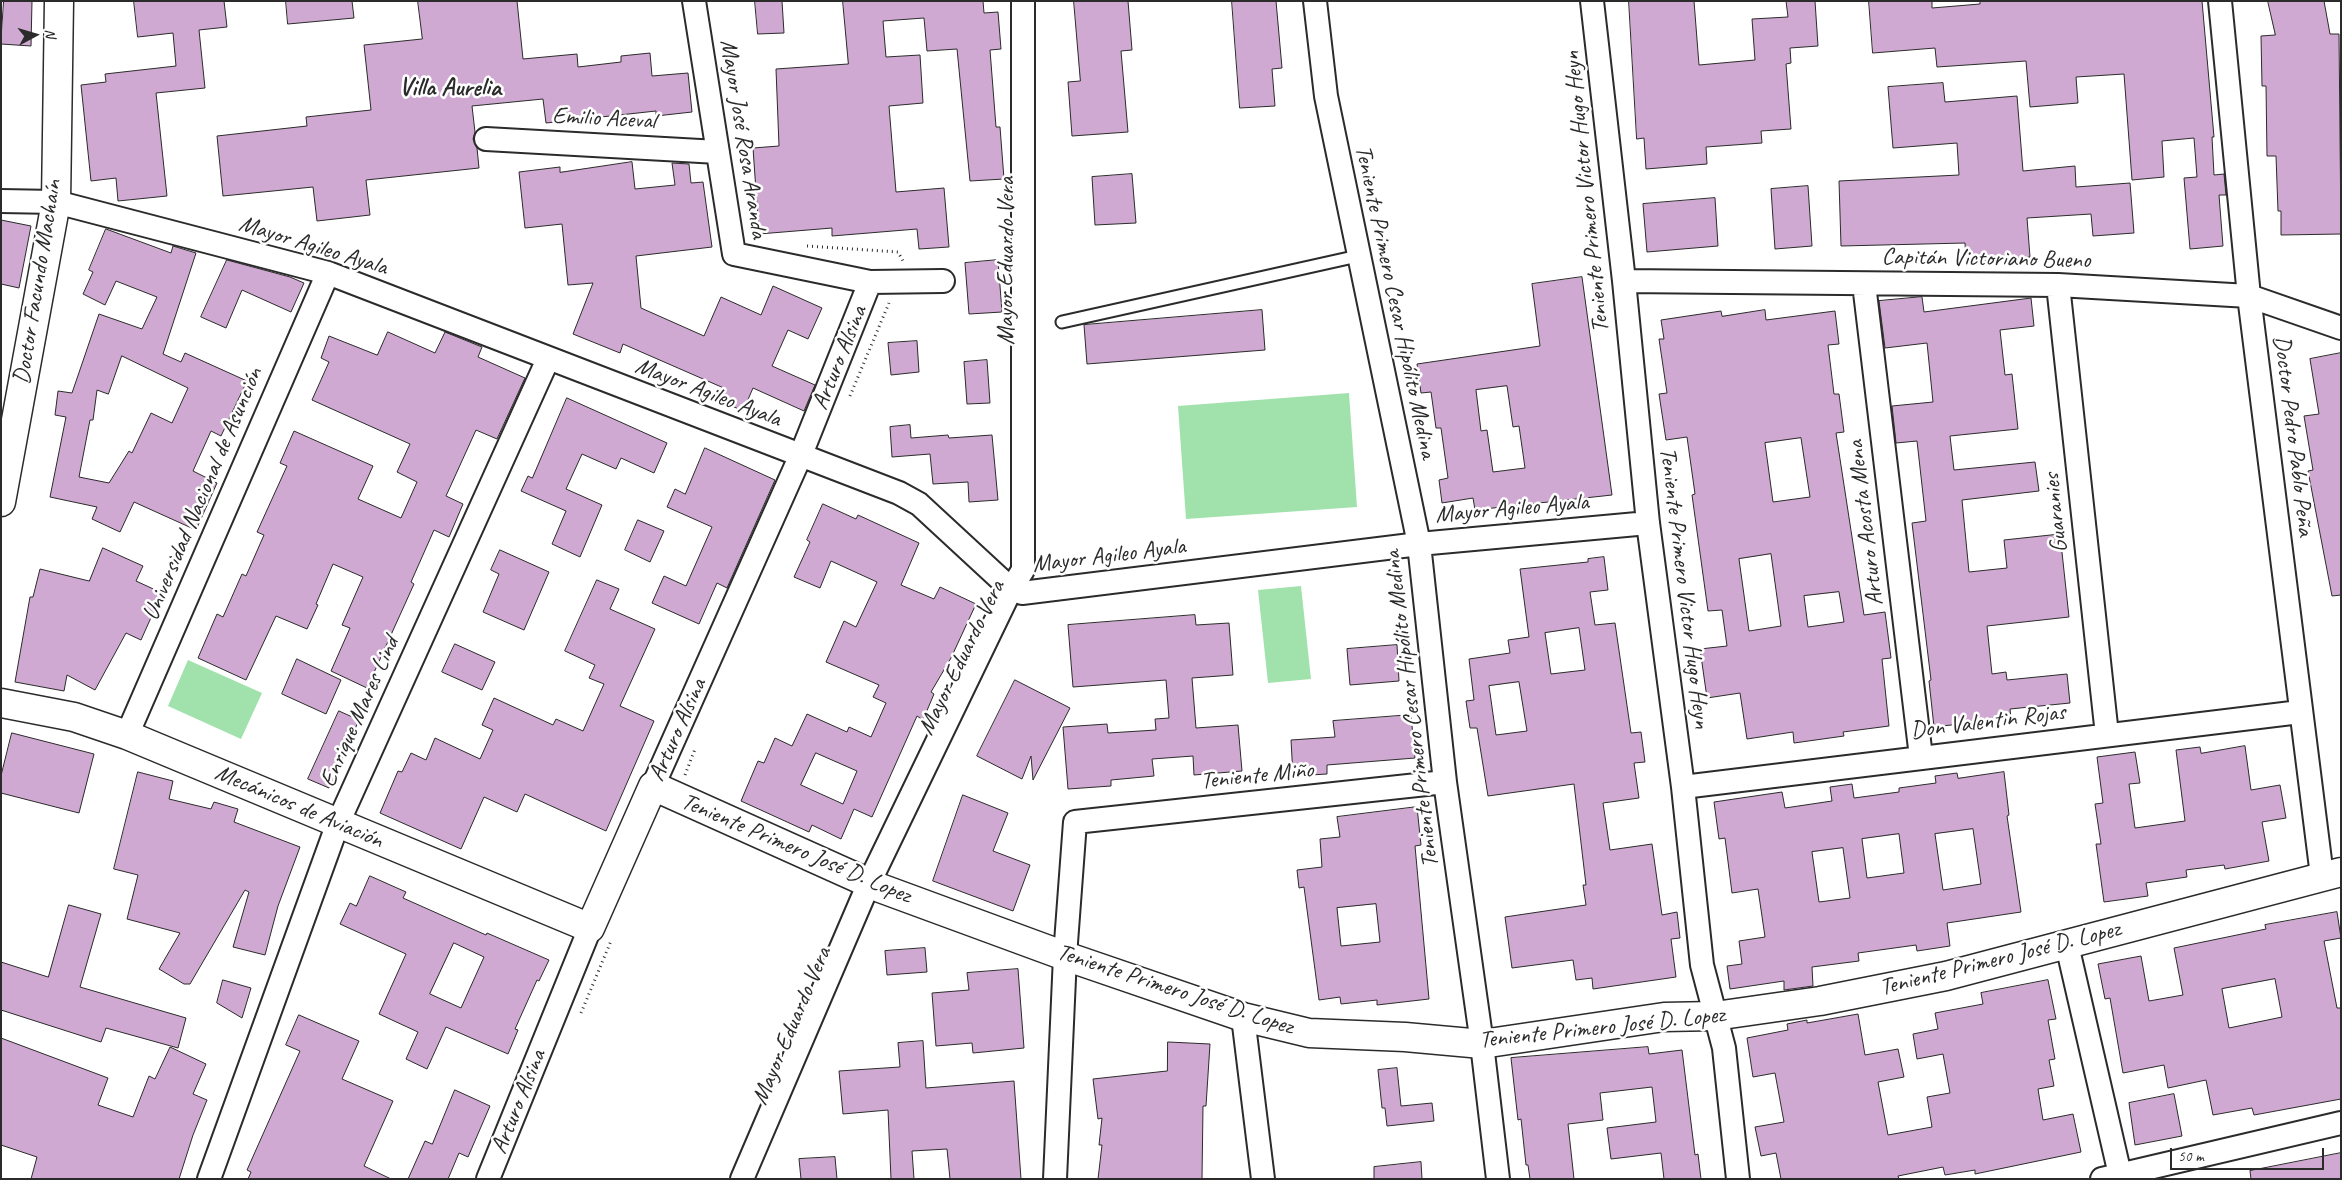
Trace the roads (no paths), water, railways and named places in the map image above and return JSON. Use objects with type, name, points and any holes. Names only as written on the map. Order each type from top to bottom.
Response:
[{"type":"street","name":"Doctor Facundo Machaín","points":[[1,502],[4,464],[56,202],[60,1]]},
{"type":"street","name":"Mayor José Rosa Aranda","points":[[694,1],[734,254],[870,282],[902,273],[943,281]]},
{"type":"street","name":"Mayor Eduardo Vera","points":[[742,1179],[868,883],[1011,589],[1023,570],[1023,1]]},
{"type":"street","name":"Teniente Primero Cesar Hipólito Medina","points":[[1314,1],[1326,96],[1419,544],[1445,782],[1482,1044],[1498,1179]]},
{"type":"street","name":"Teniente Primero Victor Hugo Heyn","points":[[1592,1],[1624,281],[1648,524],[1683,787],[1702,965],[1724,1048],[1738,1179]]},
{"type":"street","name":"Doctor Pedro Pablo Peña","points":[[2220,1],[2249,296],[2295,652],[2300,712],[2331,874]]},
{"type":"street","name":"Emilio Aceval","points":[[486,139],[718,152]]},
{"type":"street","name":"Mayor Agileo Ayala","points":[[1,200],[56,202],[328,273],[800,457],[899,493],[919,504],[1011,589],[1022,593],[1419,544],[1648,524]]},
{"type":"street","name":"Universidad Nacional de Asunción","points":[[127,736],[328,273]]},
{"type":"street","name":"Capitán Victoriano Bueno","points":[[1624,281],[2058,285],[2249,296],[2341,328]]},
{"type":"street","name":"Arturo Alsina","points":[[488,1179],[602,932],[653,786],[800,457],[870,282]]},
{"type":"street","name":"Arturo Acosta Mena","points":[[1864,284],[1921,757]]},
{"type":"street","name":"Guaranies","points":[[2058,285],[2107,735]]},
{"type":"street","name":"Enrique Mares Lind","points":[[209,1179],[338,823],[548,359]]},
{"type":"street","name":"Mecánicos de Aviación","points":[[1,703],[74,717],[127,736],[602,932]]},
{"type":"street","name":"Don Valentin Rojas","points":[[1683,787],[2300,712]]},
{"type":"street","name":"Teniente Miño","points":[[1065,956],[1075,822],[1445,782]]},
{"type":"street","name":"Teniente Primero José D. Lopez","points":[[653,786],[868,883],[1065,956],[1243,1017],[1309,1033],[1405,1037],[1482,1044],[1664,1017],[1715,1016],[1820,1001],[1946,976],[2331,874]]},
{"type":"street","points":[[2067,945],[2114,1177],[2341,1123]]},
{"type":"street","points":[[1055,1179],[1065,956]]},
{"type":"street","points":[[1243,1017],[1263,1179]]},
{"type":"lane","points":[[1062,322],[1358,256]]},
{"type":"district","name":"Villa Aurelia","points":[[450,88]]}]
